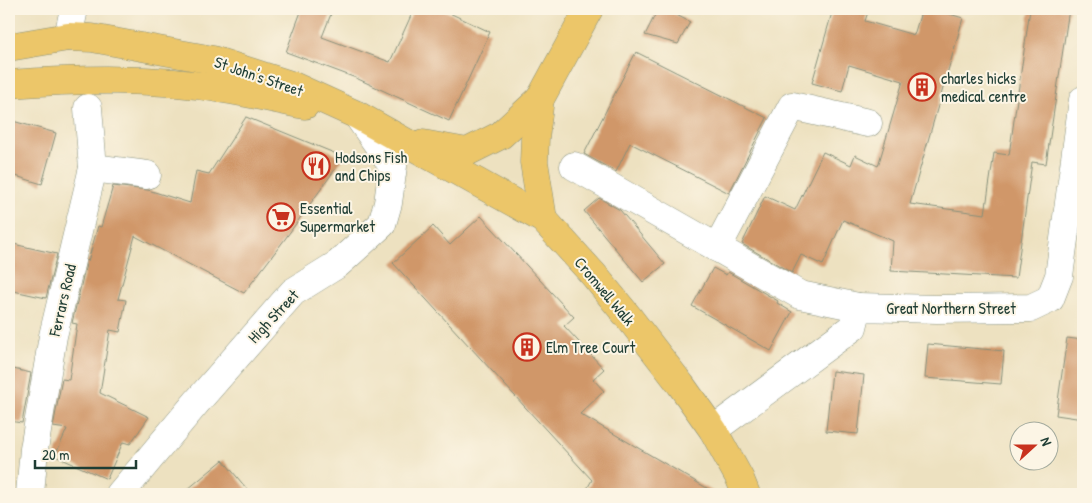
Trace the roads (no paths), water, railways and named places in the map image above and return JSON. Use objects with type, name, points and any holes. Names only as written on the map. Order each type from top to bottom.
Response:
[{"type":"main road","points":[[402,140],[467,152],[501,134],[540,100],[589,9]]},
{"type":"main road","name":"St John's Street","points":[[9,47],[68,37],[92,38],[213,60],[290,85],[356,115],[487,189]]},
{"type":"main road","points":[[9,84],[52,81],[140,81],[221,89],[356,115]]},
{"type":"main road","points":[[540,100],[534,162],[543,219]]},
{"type":"main road","name":"Cromwell Walk","points":[[487,189],[543,219],[593,274],[630,319],[713,430],[740,479],[746,494]]},
{"type":"street","points":[[68,37],[74,9]]},
{"type":"street","name":"Great Northern Street","points":[[574,166],[800,295],[858,307],[936,309],[1031,308],[1050,299],[1059,276],[1083,100]]},
{"type":"street","points":[[717,248],[792,106],[868,123]]},
{"type":"street","name":"Ferrars Road","points":[[23,485],[34,449],[53,336],[93,168],[88,108]]},
{"type":"street","name":"High Street","points":[[120,494],[196,402],[293,292],[338,264],[382,224],[388,203],[393,166],[356,115]]},
{"type":"street","points":[[93,168],[147,175]]},
{"type":"street","points":[[713,430],[853,327],[858,307]]},
{"type":"place","name":"charles hicks medical centre","points":[[922,87]]},
{"type":"place","name":"Hodsons Fish and Chips","points":[[316,166]]},
{"type":"place","name":"Essential Supermarket","points":[[281,217]]},
{"type":"place","name":"Elm Tree Court","points":[[527,347]]}]
